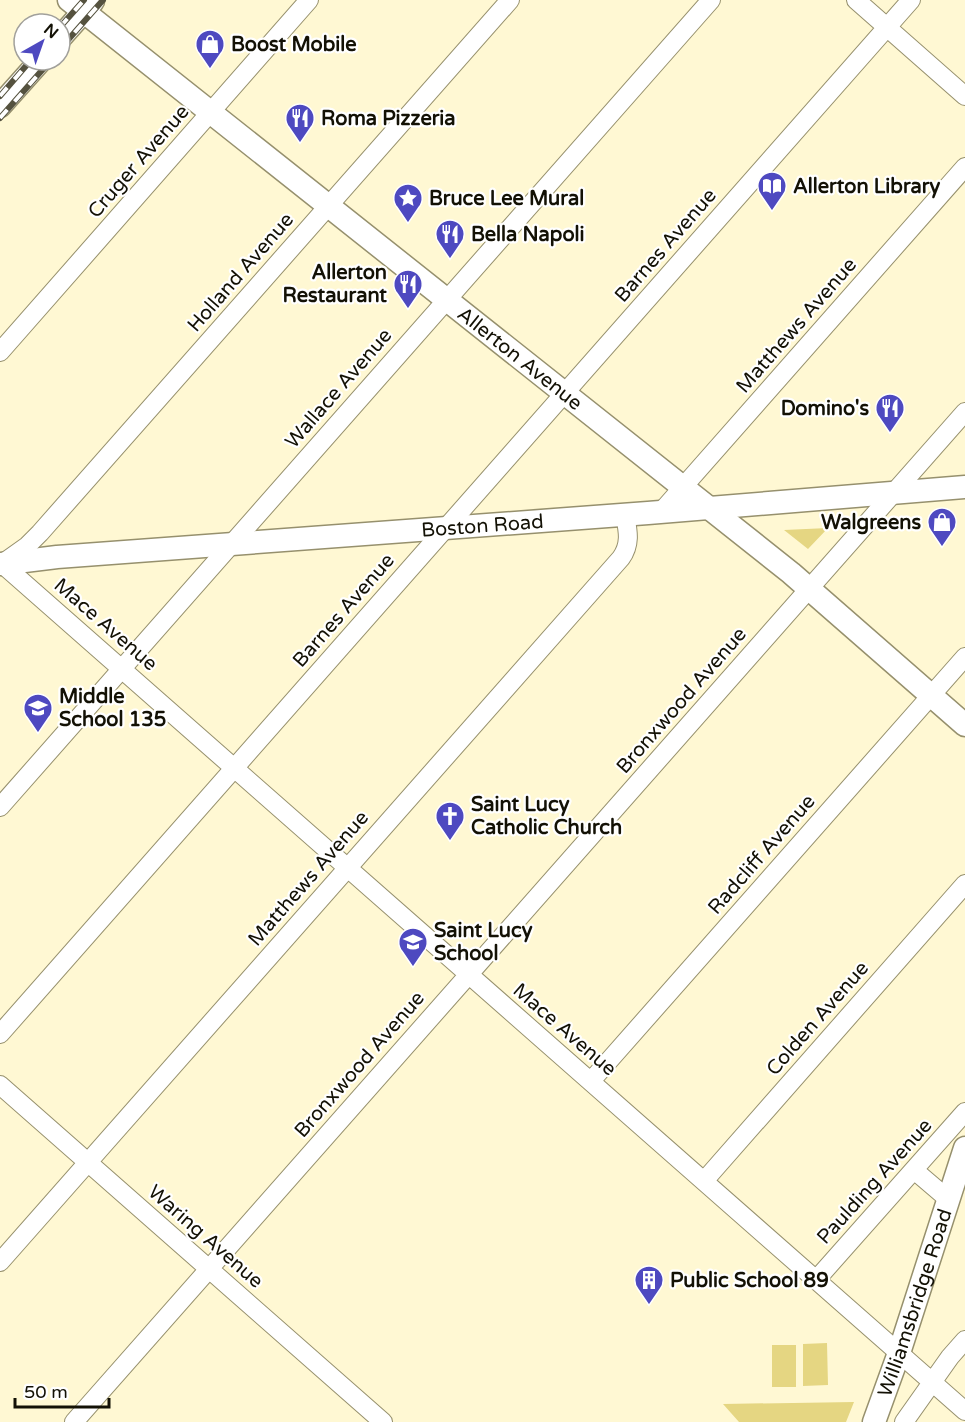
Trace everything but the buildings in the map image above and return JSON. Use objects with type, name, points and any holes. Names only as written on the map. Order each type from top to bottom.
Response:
[{"type":"main road","name":"Allerton Avenue","points":[[82,4],[210,112],[809,589],[965,725]]},
{"type":"main road","points":[[72,19],[82,4]]},
{"type":"main road","points":[[0,106],[30,72]]},
{"type":"main road","name":"Boston Road","points":[[1,565],[57,557],[445,529],[965,487]]},
{"type":"main road","name":"Williamsbridge Road","points":[[874,1422],[899,1353],[965,1148]]},
{"type":"street","name":"Cruger Avenue","points":[[0,352],[309,0]]},
{"type":"street","name":"Holland Avenue","points":[[1,565],[20,552],[40,533],[510,0]]},
{"type":"street","name":"Wallace Avenue","points":[[0,807],[711,0]]},
{"type":"street","points":[[856,0],[965,96]]},
{"type":"street","name":"Barnes Avenue","points":[[0,1034],[911,0]]},
{"type":"street","name":"Matthews Avenue","points":[[661,512],[965,167]]},
{"type":"street","name":"Bronxwood Avenue","points":[[74,1422],[965,412]]},
{"type":"street","name":"Matthews Avenue","points":[[0,1262],[621,558],[628,541],[625,515]]},
{"type":"street","name":"Mace Avenue","points":[[1,565],[235,767],[965,1411]]},
{"type":"street","name":"Radcliff Avenue","points":[[591,1081],[965,657]]},
{"type":"street","name":"Colden Avenue","points":[[704,1181],[965,884]]},
{"type":"street","name":"Waring Avenue","points":[[0,1084],[382,1422]]},
{"type":"street","name":"Paulding Avenue","points":[[816,1280],[965,1112]]},
{"type":"street","points":[[914,1170],[948,1198]]},
{"type":"street","points":[[904,1422],[965,1340]]},
{"type":"shaded area","points":[[828,528],[808,549],[784,530]]},
{"type":"shaded area","points":[[827,1343],[828,1385],[803,1386],[803,1344]]},
{"type":"shaded area","points":[[772,1345],[796,1345],[796,1387],[772,1387]]},
{"type":"shaded area","points":[[854,1402],[846,1422],[739,1422],[723,1404]]},
{"type":"railway","points":[[72,14],[84,0]]},
{"type":"railway","points":[[72,35],[103,0]]},
{"type":"railway","points":[[0,96],[21,72]]},
{"type":"railway","points":[[0,118],[40,72]]},
{"type":"place","name":"Boost Mobile","points":[[210,70]]},
{"type":"place","name":"Roma Pizzeria","points":[[300,144]]},
{"type":"place","name":"Allerton Library","points":[[772,212]]},
{"type":"place","name":"Bruce Lee Mural","points":[[408,224]]},
{"type":"place","name":"Bella Napoli","points":[[450,260]]},
{"type":"place","name":"Allerton Restaurant","points":[[408,310]]},
{"type":"place","name":"Domino's","points":[[890,434]]},
{"type":"place","name":"Walgreens","points":[[942,548]]},
{"type":"place","name":"Middle School 135","points":[[38,734]]},
{"type":"place","name":"Saint Lucy Catholic Church","points":[[450,842]]},
{"type":"place","name":"Saint Lucy School","points":[[413,968]]},
{"type":"place","name":"Public School 89","points":[[649,1306]]}]
